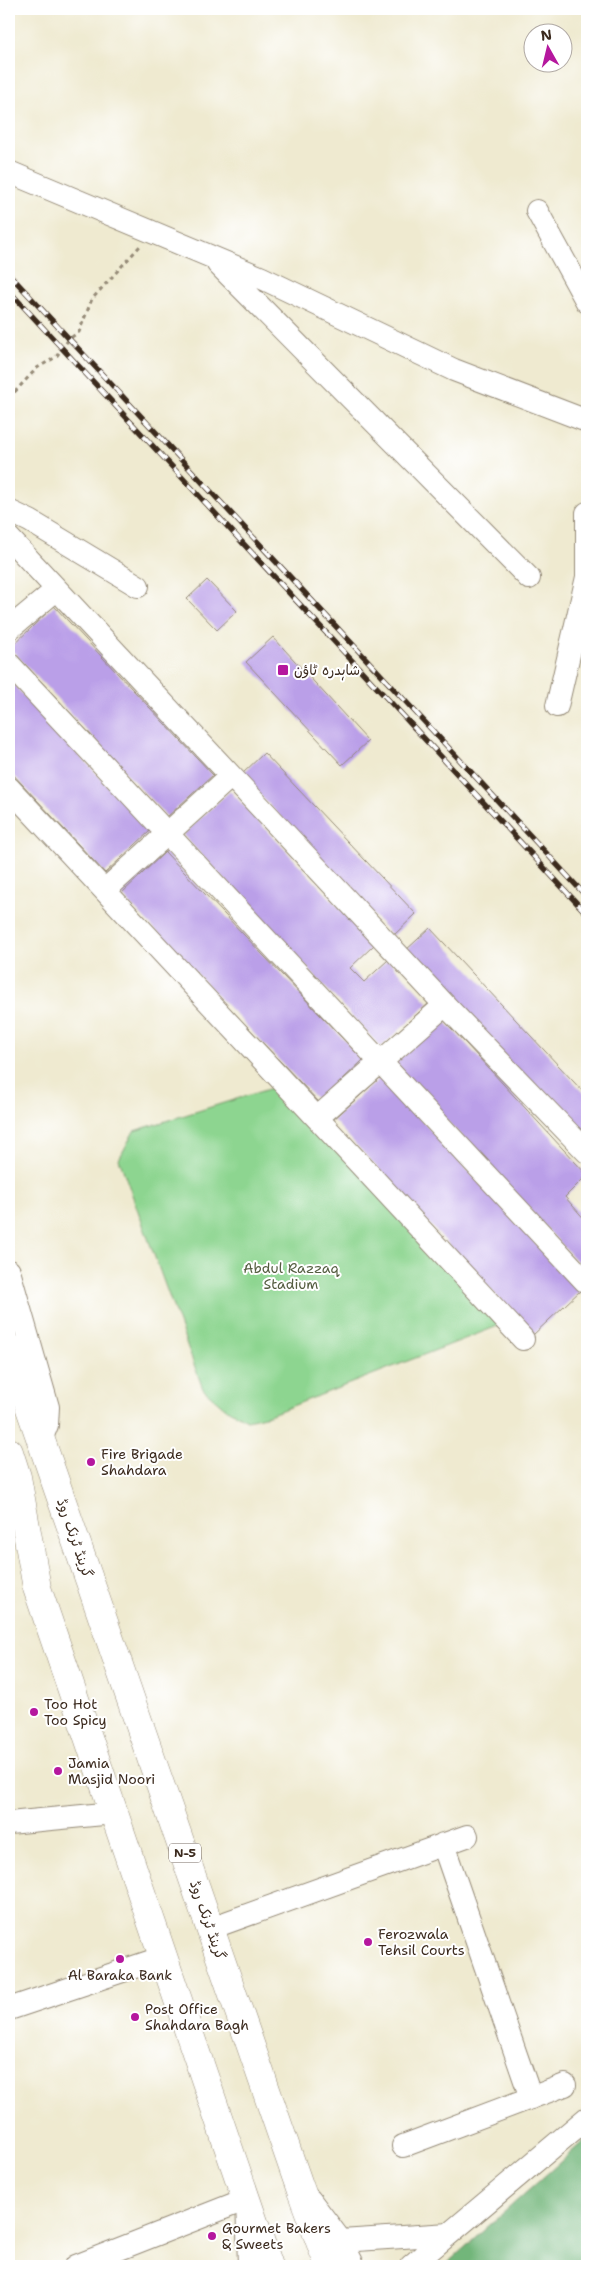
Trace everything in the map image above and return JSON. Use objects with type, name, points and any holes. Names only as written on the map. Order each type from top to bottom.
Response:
[{"type":"highway","name":"گرینڈ ٹرنک روڈ","points":[[9,1348],[300,2188],[329,2266]]},
{"type":"highway","points":[[11,1467],[37,1588],[247,2199],[262,2264]]},
{"type":"street","points":[[9,172],[262,278],[454,370],[587,422]]},
{"type":"street","points":[[537,211],[587,302]]},
{"type":"street","points":[[210,256],[529,578]]},
{"type":"street","points":[[9,511],[30,521],[138,586]]},
{"type":"street","points":[[557,706],[587,577],[587,513]]},
{"type":"street","points":[[9,538],[444,1005],[587,1152]]},
{"type":"street","points":[[9,629],[56,590]]},
{"type":"street","points":[[9,664],[585,1281]]},
{"type":"street","points":[[104,890],[231,776]]},
{"type":"street","points":[[9,788],[523,1339]]},
{"type":"street","points":[[317,1118],[444,1005]]},
{"type":"street","points":[[9,1271],[48,1407],[46,1425],[41,1440]]},
{"type":"street","points":[[9,1823],[114,1813]]},
{"type":"street","points":[[211,1928],[467,1836]]},
{"type":"street","points":[[443,1844],[531,2098]]},
{"type":"street","points":[[9,2008],[164,1958]]},
{"type":"street","points":[[403,2146],[565,2085]]},
{"type":"street","points":[[411,2266],[587,2118]]},
{"type":"street","points":[[300,2188],[341,2241],[354,2266]]},
{"type":"street","points":[[76,2266],[247,2199]]},
{"type":"street","points":[[341,2241],[449,2234]]},
{"type":"path","points":[[9,398],[37,368],[56,357],[69,339],[79,332],[92,300],[153,232]]},
{"type":"green space","name":"Abdul Razzaq Stadium","points":[[278,1086],[503,1324],[269,1415],[247,1420],[225,1408],[203,1389],[119,1159],[134,1131]]},
{"type":"green space","points":[[587,2138],[587,2266],[444,2266]]},
{"type":"building","points":[[207,580],[237,611],[217,630],[187,599]]},
{"type":"building","points":[[54,606],[213,775],[167,817],[10,648]]},
{"type":"building","points":[[273,637],[368,741],[342,765],[246,662]]},
{"type":"building","points":[[9,680],[150,831],[105,873],[9,770]]},
{"type":"building","points":[[264,753],[416,914],[393,936],[241,775]]},
{"type":"building","points":[[230,791],[374,945],[350,968],[364,982],[388,960],[429,1003],[381,1047],[183,835]]},
{"type":"building","points":[[165,852],[363,1060],[319,1102],[121,894]]},
{"type":"building","points":[[430,928],[587,1096],[587,1145],[405,951]]},
{"type":"building","points":[[443,1019],[587,1175],[565,1197],[587,1222],[587,1272],[394,1064]]},
{"type":"building","points":[[381,1077],[580,1291],[533,1335],[333,1120]]},
{"type":"railway","points":[[9,274],[587,897]]},
{"type":"railway","points":[[9,291],[587,914]]},
{"type":"place","name":"شاہدرہ ٹاؤن","points":[[283,670]]},
{"type":"place","name":"Fire Brigade Shahdara","points":[[91,1462]]},
{"type":"place","name":"Too Hot Too Spicy","points":[[34,1712]]},
{"type":"place","name":"Jamia Masjid Noori","points":[[58,1771]]},
{"type":"place","name":"Ferozwala Tehsil Courts","points":[[368,1942]]},
{"type":"place","name":"Al Baraka Bank","points":[[120,1959]]},
{"type":"place","name":"Post Office Shahdara Bagh","points":[[135,2017]]},
{"type":"place","name":"Gourmet Bakers & Sweets","points":[[212,2236]]}]
